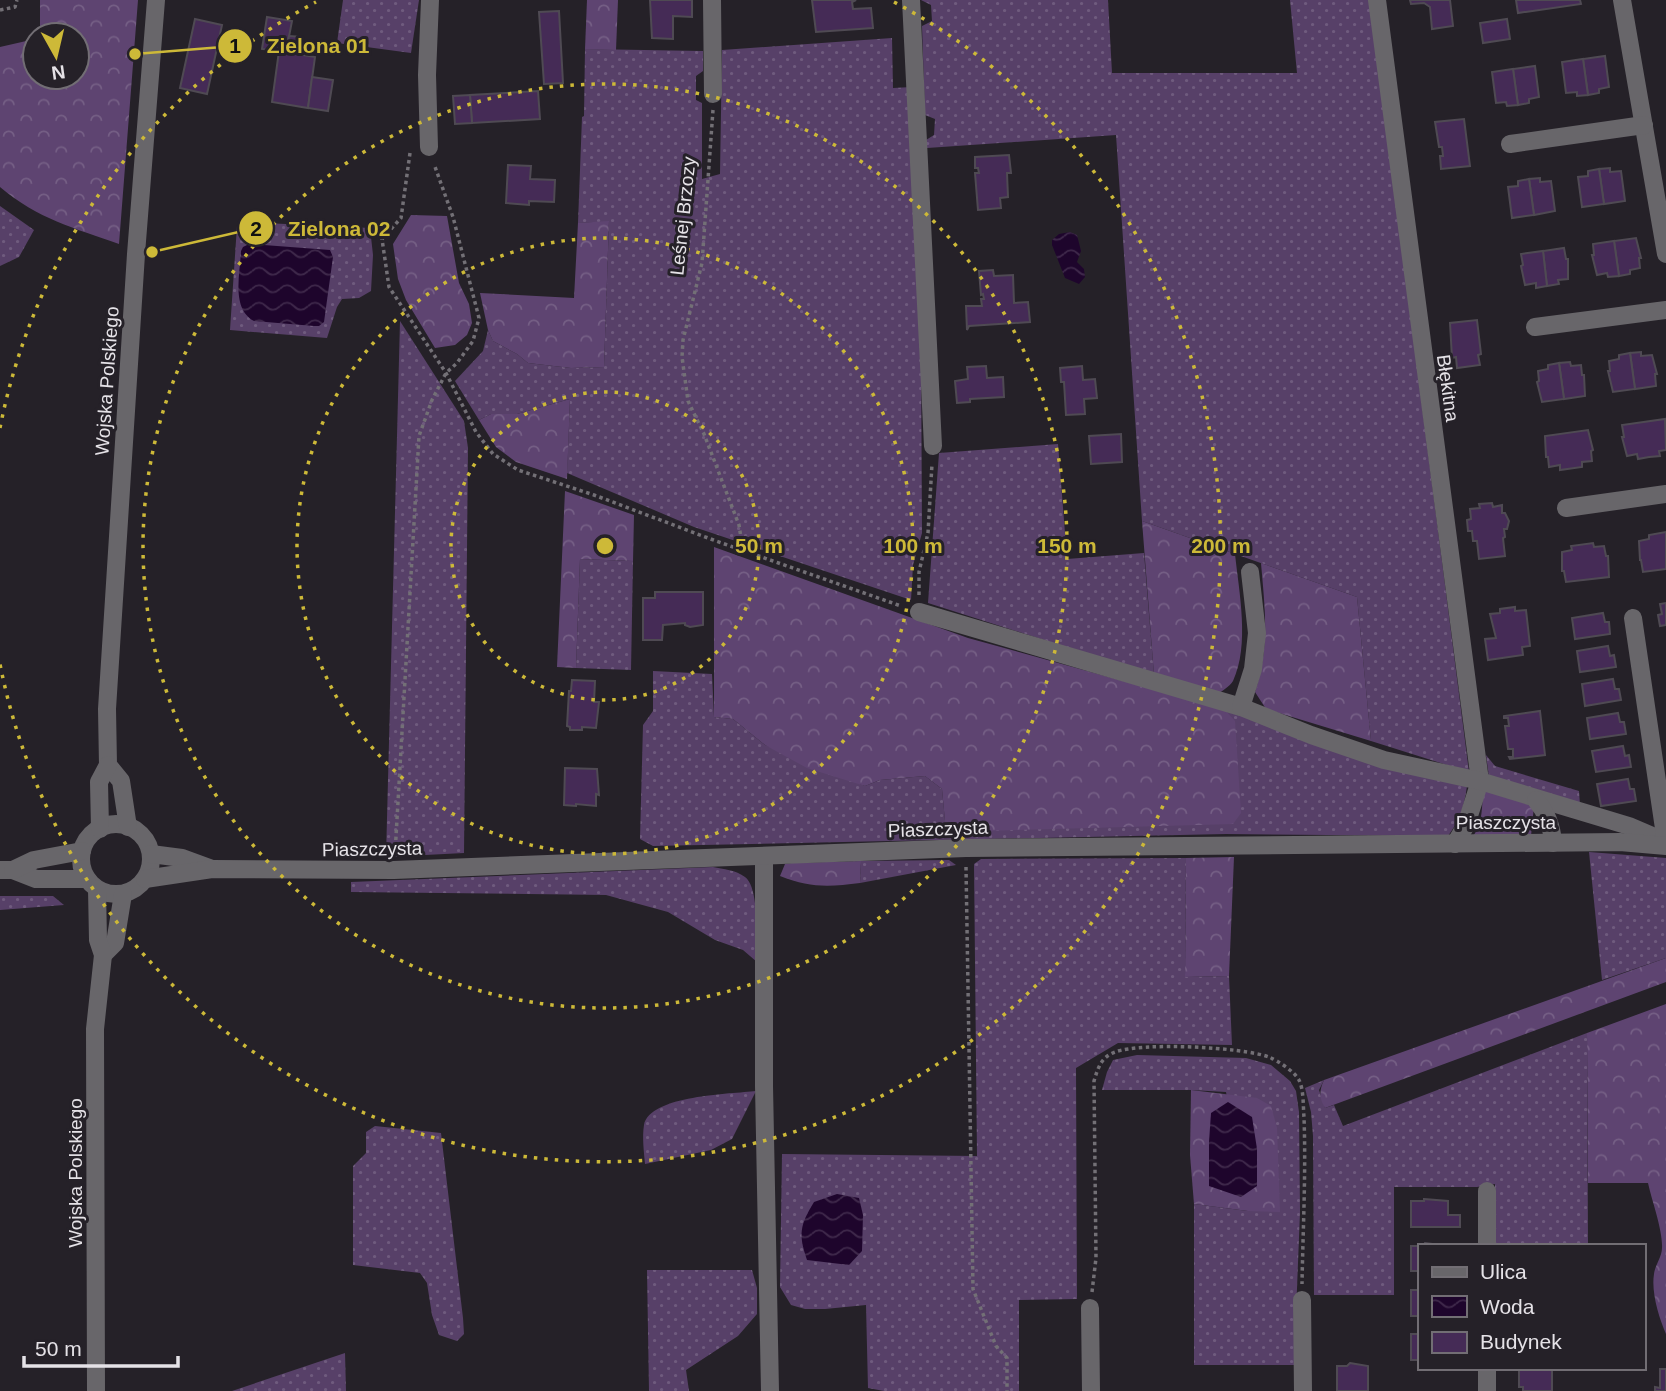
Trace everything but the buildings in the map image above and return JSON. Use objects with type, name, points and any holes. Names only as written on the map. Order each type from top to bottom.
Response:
[{"type":"street","name":"Wojska Polskiego","points":[[100,829],[99,782],[108,765],[107,709],[136,254],[156,0]]},
{"type":"street","points":[[429,147],[427,75],[430,0]]},
{"type":"street","points":[[712,0],[713,94]]},
{"type":"street","points":[[911,0],[933,446]]},
{"type":"street","name":"Błękitna","points":[[1377,0],[1480,781]]},
{"type":"street","points":[[1622,0],[1666,254]]},
{"type":"street","points":[[1510,144],[1644,125]]},
{"type":"street","points":[[1535,327],[1666,310]]},
{"type":"street","points":[[1566,508],[1666,494]]},
{"type":"street","points":[[1241,707],[1253,669],[1256,632],[1250,572]]},
{"type":"street","points":[[919,612],[1241,707],[1384,760],[1480,781],[1629,826],[1657,838],[1666,845]]},
{"type":"street","points":[[1633,618],[1666,845]]},
{"type":"street","name":"Wojska Polskiego","points":[[108,765],[121,781],[128,827]]},
{"type":"street","points":[[1455,844],[1466,825],[1480,781]]},
{"type":"street","points":[[1536,800],[1545,809],[1553,843]]},
{"type":"street","points":[[6,870],[36,878],[92,884],[113,894],[123,894],[133,890],[145,879],[151,864],[151,854],[142,835],[128,827],[112,824],[90,836],[82,851],[83,870],[92,884]]},
{"type":"street","name":"Piaszczysta","points":[[145,879],[212,869],[394,870],[966,848],[1620,842],[1666,845]]},
{"type":"street","points":[[6,870],[34,860],[82,851]]},
{"type":"street","name":"Piaszczysta","points":[[151,854],[182,858],[212,869]]},
{"type":"street","points":[[764,857],[764,1086],[770,1391]]},
{"type":"street","name":"Wojska Polskiego","points":[[92,884],[98,940],[103,955],[95,1029],[96,1391]]},
{"type":"street","name":"Wojska Polskiego","points":[[103,955],[115,943],[123,894]]},
{"type":"street","points":[[1487,1191],[1487,1244]]},
{"type":"street","points":[[1302,1300],[1303,1391]]},
{"type":"street","points":[[1090,1308],[1091,1391]]},
{"type":"street","points":[[1487,1370],[1487,1391]]},
{"type":"path","points":[[0,10],[15,7],[17,0]]},
{"type":"path","name":"Leśnej Brzozy","points":[[713,94],[713,129],[702,263],[683,340],[682,357],[688,401],[704,434],[739,524],[743,551]]},
{"type":"path","points":[[394,870],[419,436],[446,373],[474,341],[479,318],[453,217],[429,147]]},
{"type":"path","points":[[411,149],[401,218],[382,239],[389,287],[446,373],[476,432],[493,454],[518,470],[919,612],[919,572],[928,533],[933,446]]},
{"type":"path","points":[[966,848],[973,1289],[996,1346],[1007,1357],[1007,1391]]},
{"type":"path","points":[[1090,1308],[1096,1258],[1094,1081],[1098,1065],[1107,1056],[1116,1051],[1146,1046],[1241,1050],[1270,1058],[1299,1080],[1305,1145],[1302,1300]]},
{"type":"shaded area","points":[[343,0],[419,0],[411,53],[337,43]]},
{"type":"shaded area","points":[[921,0],[1108,0],[1112,73],[1297,73],[1290,0],[1370,0],[1469,772],[1371,741],[1357,597],[1142,521],[1116,135],[927,148],[926,140],[934,135],[935,119],[925,115],[922,26],[932,21],[931,5]]},
{"type":"shaded area","points":[[892,38],[893,88],[912,87],[921,343],[922,533],[913,565],[911,600],[694,527],[567,473],[570,399],[517,414],[491,414],[479,420],[455,381],[483,351],[488,330],[493,341],[528,363],[571,368],[604,367],[609,222],[578,223],[585,49],[703,51],[703,71],[696,76],[696,100],[702,103],[702,179],[720,174],[722,50]]},
{"type":"shaded area","points":[[0,206],[34,230],[19,257],[0,266]]},
{"type":"shaded area","points":[[241,222],[370,228],[373,255],[371,291],[359,298],[342,299],[327,338],[230,330],[237,226]]},
{"type":"shaded area","points":[[400,321],[464,421],[468,448],[464,853],[386,857]]},
{"type":"shaded area","points":[[1058,444],[1067,559],[1144,553],[1154,675],[928,603],[939,453]]},
{"type":"shaded area","points":[[580,559],[633,561],[631,670],[576,668]]},
{"type":"shaded area","points":[[653,671],[712,674],[714,717],[733,719],[765,745],[865,786],[880,780],[925,776],[942,789],[946,831],[1224,709],[1467,786],[1461,813],[1448,836],[1226,834],[653,846],[640,839],[643,725],[653,711]]},
{"type":"shaded area","points":[[1486,755],[1495,766],[1579,791],[1580,805],[1489,777]]},
{"type":"shaded area","points":[[1589,852],[1666,858],[1666,958],[1602,980]]},
{"type":"shaded area","points":[[1186,858],[1185,977],[1229,976],[1232,1045],[1118,1043],[1076,1068],[1077,1299],[1019,1300],[1019,1391],[884,1391],[868,1388],[866,1305],[805,1309],[791,1305],[780,1287],[782,1154],[977,1156],[974,864],[981,859]]},
{"type":"shaded area","points":[[949,860],[956,865],[860,883],[861,861]]},
{"type":"shaded area","points":[[713,867],[738,873],[750,883],[755,904],[757,962],[743,950],[715,940],[668,912],[606,895],[351,892],[351,882]]},
{"type":"shaded area","points":[[0,896],[53,896],[64,905],[0,910]]},
{"type":"shaded area","points":[[1587,1033],[1588,1244],[1495,1244],[1495,1184],[1477,1187],[1394,1187],[1394,1295],[1314,1295],[1313,1136],[1305,1088],[1324,1080],[1319,1090],[1325,1108],[1334,1105],[1343,1126]]},
{"type":"shaded area","points":[[1137,1055],[1246,1058],[1271,1065],[1290,1081],[1296,1091],[1299,1112],[1300,1212],[1294,1365],[1194,1365],[1194,1204],[1248,1211],[1226,1092],[1102,1090],[1113,1060]]},
{"type":"shaded area","points":[[756,1091],[732,1139],[711,1150],[645,1164],[644,1125],[650,1115],[661,1107],[693,1098]]},
{"type":"shaded area","points":[[375,1126],[441,1133],[463,1318],[464,1334],[457,1341],[439,1335],[432,1315],[427,1283],[420,1273],[353,1265],[353,1166],[366,1153],[366,1132]]},
{"type":"shaded area","points":[[647,1270],[752,1270],[757,1288],[757,1314],[738,1336],[686,1370],[689,1391],[649,1391]]},
{"type":"shaded area","points":[[345,1353],[346,1391],[232,1391]]},
{"type":"green space","points":[[40,0],[138,0],[119,244],[42,215],[0,187],[0,47],[21,42],[21,91],[91,91],[91,21],[40,21]]},
{"type":"green space","points":[[587,0],[618,0],[616,50],[585,49]]},
{"type":"green space","points":[[411,215],[447,216],[459,283],[469,304],[472,323],[467,335],[455,345],[435,348],[406,300],[398,279],[393,244]]},
{"type":"green space","points":[[609,221],[604,367],[571,368],[528,363],[493,341],[480,293],[574,298],[578,223]]},
{"type":"green space","points":[[570,399],[567,479],[516,462],[496,447],[479,420],[491,414],[517,414]]},
{"type":"green space","points":[[565,491],[634,515],[633,561],[580,559],[576,668],[557,667]]},
{"type":"green space","points":[[1142,521],[1235,554],[1241,601],[1241,651],[1233,681],[1216,695],[1154,675]]},
{"type":"green space","points":[[714,547],[968,638],[1224,709],[1235,721],[1241,813],[1233,824],[946,832],[942,789],[925,776],[880,780],[865,786],[807,768],[765,745],[733,719],[714,717]]},
{"type":"green space","points":[[1261,563],[1357,597],[1371,741],[1266,709],[1255,692],[1265,643]]},
{"type":"green space","points":[[1483,790],[1534,806],[1531,836],[1473,836],[1480,820]]},
{"type":"green space","points":[[1234,857],[1229,976],[1185,977],[1186,858]]},
{"type":"green space","points":[[861,861],[860,883],[820,885],[801,883],[780,876],[785,864]]},
{"type":"green space","points":[[1666,958],[1666,982],[1325,1108],[1323,1104],[1320,1094],[1324,1080]]},
{"type":"green space","points":[[1666,1004],[1666,1334],[1658,1313],[1654,1289],[1654,1274],[1662,1251],[1662,1241],[1648,1183],[1588,1183],[1587,1033]]},
{"type":"green space","points":[[1191,1090],[1257,1098],[1271,1106],[1277,1128],[1280,1212],[1194,1204],[1190,1155]]},
{"type":"water","points":[[1070,232],[1077,235],[1081,251],[1077,262],[1084,269],[1085,277],[1079,284],[1065,278],[1052,245],[1052,240],[1059,234]]},
{"type":"water","points":[[249,244],[330,250],[333,257],[324,322],[314,326],[254,321],[247,315],[242,308],[238,290],[241,251]]},
{"type":"water","points":[[1228,1102],[1252,1117],[1257,1149],[1257,1186],[1241,1197],[1209,1186],[1211,1113]]},
{"type":"water","points":[[837,1194],[859,1198],[863,1215],[862,1251],[849,1265],[807,1260],[802,1243],[806,1217],[814,1202]]},
{"type":"place","name":"Zielona 01","points":[[135,54]]},
{"type":"place","name":"Zielona 02","points":[[152,252]]}]
